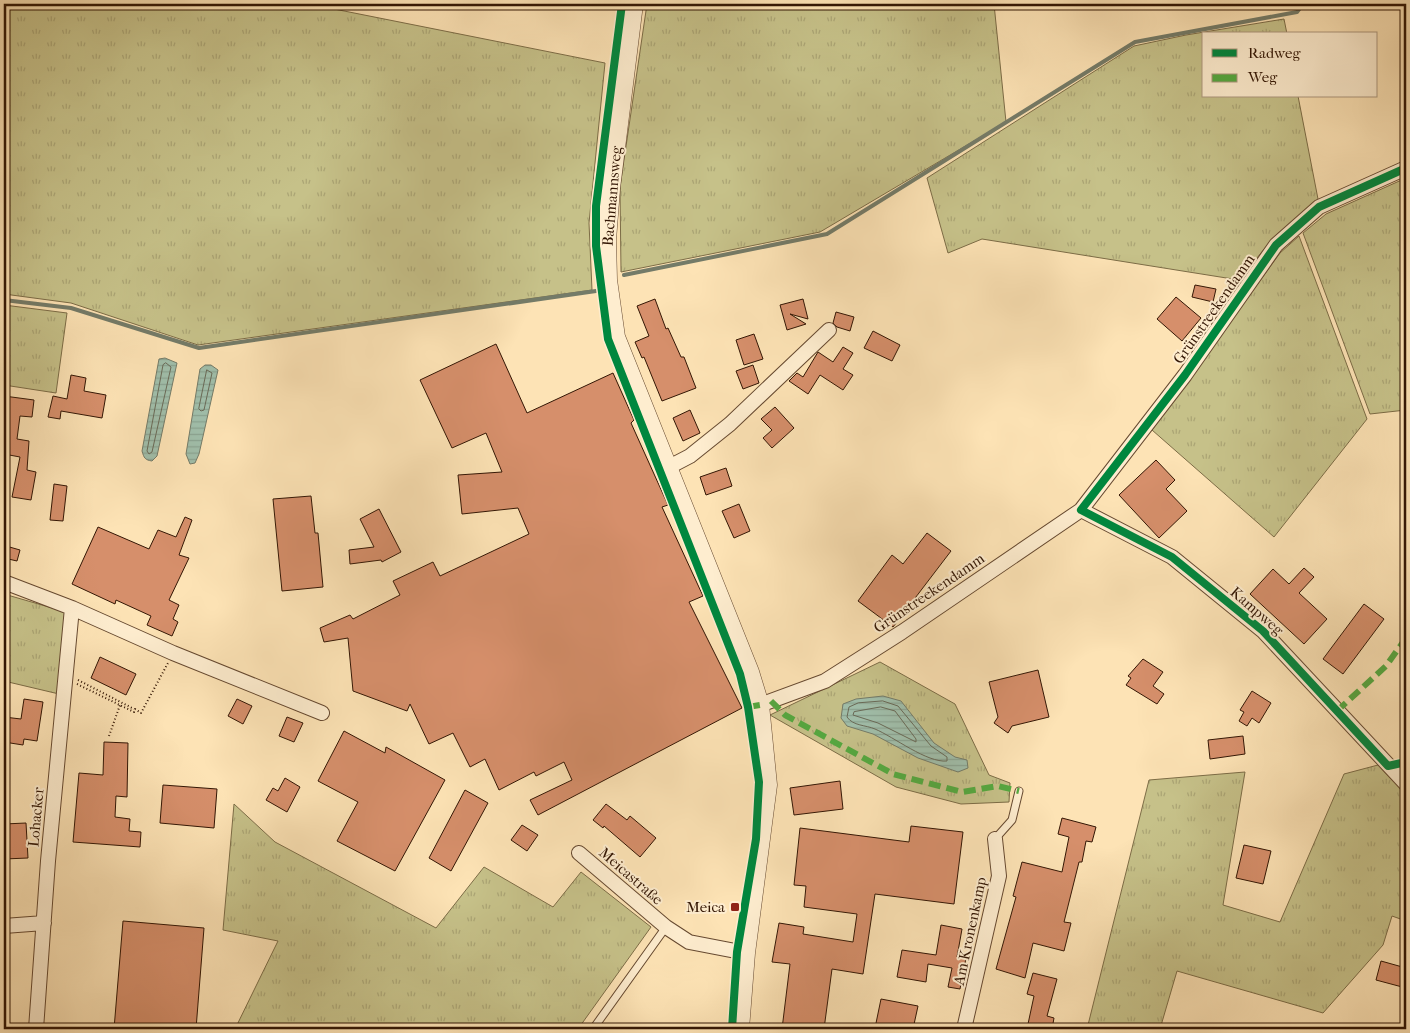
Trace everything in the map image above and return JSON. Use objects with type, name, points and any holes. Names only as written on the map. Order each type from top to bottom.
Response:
[{"type":"street","name":"Bachmannsweg","points":[[634,4],[611,188],[607,240],[608,280],[616,337],[750,672],[760,705],[768,784],[746,953],[740,1029]]},
{"type":"street","name":"Grünstreekendamm","points":[[760,705],[825,681],[902,632],[1081,510],[1185,374],[1276,245],[1319,207],[1406,168]]},
{"type":"street","points":[[668,468],[690,456],[730,424],[829,330]]},
{"type":"street","name":"Kampweg","points":[[1081,510],[1172,557],[1263,631],[1406,784]]},
{"type":"street","points":[[4,582],[72,608],[174,653],[322,713]]},
{"type":"street","name":"Lohacker","points":[[36,1029],[44,923],[69,678],[72,608]]},
{"type":"street","name":"Am Kronenkamp","points":[[964,1029],[999,876],[995,839]]},
{"type":"street","name":"Meicastraße","points":[[579,852],[666,927],[689,942],[746,953]]},
{"type":"street","points":[[4,926],[44,923]]},
{"type":"lane","points":[[995,839],[1012,820],[1020,791]]},
{"type":"lane","points":[[593,1029],[666,927]]},
{"type":"path","points":[[69,678],[134,712],[135,710],[141,713],[174,653]]},
{"type":"path","points":[[69,678],[121,704]]},
{"type":"path","points":[[109,736],[121,704]]},
{"type":"green space","points":[[11,4],[309,4],[605,63],[589,223],[592,290],[198,345],[71,303],[4,294],[4,31]]},
{"type":"green space","points":[[647,4],[994,4],[1006,122],[820,232],[621,272],[620,187]]},
{"type":"green space","points":[[1284,19],[1287,32],[1204,32]]},
{"type":"green space","points":[[1202,32],[1202,98],[1298,98],[1318,199],[1274,237],[1239,280],[982,239],[948,253],[927,178],[1134,46]]},
{"type":"green space","points":[[1406,178],[1406,410],[1370,414],[1303,233],[1326,214]]},
{"type":"green space","points":[[1299,236],[1367,419],[1274,537],[1152,430],[1280,253]]},
{"type":"green space","points":[[4,305],[67,313],[56,393],[4,385]]},
{"type":"green space","points":[[4,594],[66,612],[59,694],[4,681]]},
{"type":"green space","points":[[880,662],[955,704],[989,775],[1010,783],[1009,802],[961,804],[896,787],[770,715]]},
{"type":"green space","points":[[1378,765],[1406,794],[1406,921],[1392,916],[1383,945],[1323,1013],[1177,971],[1160,1029],[1087,1029],[1149,780],[1245,772],[1223,905],[1280,922],[1344,774]]},
{"type":"green space","points":[[234,804],[275,842],[436,928],[484,867],[553,907],[581,872],[651,927],[578,1029],[235,1029],[278,941],[223,930]]},
{"type":"water","points":[[165,358],[177,363],[157,456],[152,461],[145,458],[142,451],[159,359]]},
{"type":"water","points":[[205,365],[211,365],[218,370],[199,454],[195,463],[190,464],[186,454],[200,369]]},
{"type":"water","points":[[883,696],[901,701],[934,743],[955,757],[967,760],[968,768],[958,772],[918,758],[873,734],[847,726],[841,718],[843,704],[856,699]]},
{"type":"building","points":[[1195,285],[1216,289],[1213,302],[1192,297]]},
{"type":"building","points":[[1176,297],[1201,318],[1182,341],[1157,319]]},
{"type":"building","points":[[655,299],[666,329],[668,328],[681,357],[684,357],[696,388],[662,401],[644,357],[642,358],[635,342],[649,336],[637,306]]},
{"type":"building","points":[[803,299],[808,319],[790,314],[806,324],[787,330],[780,305]]},
{"type":"building","points":[[836,312],[854,317],[850,331],[837,327],[833,323]]},
{"type":"building","points":[[873,331],[900,345],[892,361],[864,348]]},
{"type":"building","points":[[754,334],[763,359],[744,365],[736,340]]},
{"type":"building","points":[[496,344],[527,413],[613,373],[634,420],[631,423],[668,505],[662,507],[703,596],[689,602],[742,708],[538,815],[530,800],[572,780],[564,762],[536,776],[534,772],[499,790],[485,759],[470,767],[453,733],[429,744],[410,704],[407,711],[353,691],[348,638],[324,642],[320,628],[350,615],[353,619],[400,595],[393,581],[433,562],[440,576],[529,534],[518,508],[462,514],[458,475],[502,472],[486,433],[452,448],[420,380]]},
{"type":"building","points":[[843,347],[853,353],[843,369],[853,375],[843,390],[820,375],[808,394],[789,381],[797,373],[803,377],[818,352],[833,362]]},
{"type":"building","points":[[753,365],[759,383],[743,389],[736,371]]},
{"type":"building","points":[[71,375],[86,378],[84,391],[106,395],[102,418],[61,411],[60,419],[48,417],[53,396],[67,399]]},
{"type":"building","points":[[4,396],[34,400],[32,417],[20,416],[17,439],[29,441],[27,470],[36,472],[31,500],[12,497],[20,457],[4,454],[9,420],[4,419]]},
{"type":"building","points":[[775,407],[794,428],[772,448],[763,438],[772,430],[761,419]]},
{"type":"building","points":[[690,410],[700,433],[683,441],[673,418]]},
{"type":"building","points":[[1156,460],[1175,480],[1166,489],[1187,511],[1159,538],[1119,495]]},
{"type":"building","points":[[726,468],[732,486],[706,495],[700,477]]},
{"type":"building","points":[[54,484],[67,486],[63,521],[50,520]]},
{"type":"building","points":[[311,496],[315,533],[318,533],[323,587],[282,591],[273,499]]},
{"type":"building","points":[[739,504],[750,531],[734,538],[722,511]]},
{"type":"building","points":[[379,509],[401,552],[382,562],[381,560],[350,564],[349,550],[374,547],[360,519]]},
{"type":"building","points":[[185,517],[192,520],[179,555],[189,558],[169,600],[179,605],[173,619],[178,622],[172,636],[147,625],[151,616],[116,600],[115,604],[72,584],[98,527],[149,549],[158,530],[176,537]]},
{"type":"building","points":[[927,533],[951,551],[893,627],[858,601],[892,555],[903,564]]},
{"type":"building","points":[[6,546],[20,550],[17,561],[4,558]]},
{"type":"building","points":[[1304,568],[1314,577],[1299,593],[1327,619],[1304,644],[1250,594],[1273,569],[1289,584]]},
{"type":"building","points":[[1364,604],[1384,619],[1343,674],[1323,659]]},
{"type":"building","points":[[100,657],[136,674],[126,695],[91,678]]},
{"type":"building","points":[[1143,659],[1163,672],[1153,686],[1164,694],[1157,704],[1126,685],[1131,678],[1128,676]]},
{"type":"building","points":[[1038,670],[1049,717],[1012,726],[1008,733],[994,723],[998,717],[989,682]]},
{"type":"building","points":[[1252,691],[1271,703],[1259,723],[1252,718],[1247,726],[1239,721],[1244,712],[1240,710]]},
{"type":"building","points":[[24,699],[43,702],[37,741],[24,739],[23,745],[4,742],[4,717],[21,719]]},
{"type":"building","points":[[237,699],[252,706],[243,724],[228,716]]},
{"type":"building","points":[[287,717],[303,723],[294,742],[279,736]]},
{"type":"building","points":[[344,731],[385,753],[386,747],[445,780],[395,871],[337,841],[358,802],[318,781]]},
{"type":"building","points":[[1243,736],[1245,754],[1210,759],[1208,740]]},
{"type":"building","points":[[104,742],[128,743],[127,797],[116,796],[115,817],[130,819],[129,831],[141,832],[140,847],[73,842],[79,773],[103,775]]},
{"type":"building","points":[[285,778],[300,787],[287,812],[266,800],[273,788],[278,791]]},
{"type":"building","points":[[840,781],[843,809],[794,815],[790,788]]},
{"type":"building","points":[[163,785],[217,789],[214,828],[160,823]]},
{"type":"building","points":[[465,790],[488,803],[451,871],[429,858]]},
{"type":"building","points":[[606,804],[627,820],[630,816],[656,838],[640,857],[604,826],[603,828],[593,820]]},
{"type":"building","points":[[1062,818],[1096,827],[1092,842],[1086,841],[1082,862],[1079,862],[1064,922],[1071,923],[1064,951],[1033,943],[1025,978],[996,969],[1016,897],[1013,896],[1022,862],[1062,872],[1069,837],[1058,834]]},
{"type":"building","points":[[26,823],[28,858],[4,859],[4,824]]},
{"type":"building","points":[[522,825],[538,835],[527,851],[511,840]]},
{"type":"building","points":[[911,826],[963,832],[954,904],[875,894],[863,974],[832,969],[824,1029],[782,1029],[790,964],[772,962],[779,923],[804,927],[803,934],[853,942],[857,914],[804,907],[806,886],[794,885],[800,828],[909,842]]},
{"type":"building","points":[[1244,845],[1271,851],[1263,884],[1236,878]]},
{"type":"building","points":[[123,921],[204,928],[196,1029],[114,1029]]},
{"type":"building","points":[[941,925],[962,929],[957,957],[966,958],[960,989],[948,987],[952,968],[928,964],[926,982],[897,977],[902,950],[936,955]]},
{"type":"building","points":[[1381,961],[1406,968],[1406,988],[1376,980]]},
{"type":"building","points":[[1033,973],[1057,979],[1047,1016],[1054,1018],[1052,1029],[1032,1029],[1033,1025],[1028,1024],[1034,996],[1027,994]]},
{"type":"building","points":[[881,999],[918,1006],[913,1029],[875,1028]]},
{"type":"waterway","points":[[624,275],[827,234],[1135,42],[1297,12],[1303,4]]},
{"type":"waterway","points":[[4,300],[71,308],[199,348],[596,291]]},
{"type":"marked path","points":[[1337,711],[1386,666],[1406,638]]},
{"type":"marked path","points":[[771,701],[785,715],[893,774],[962,792],[998,786],[1019,791]]},
{"type":"marked path","points":[[748,707],[760,705]]},
{"type":"cycle path","points":[[622,4],[596,206],[596,246],[608,339],[740,674],[748,707],[759,782],[756,839],[737,952],[732,1029]]},
{"type":"cycle path","points":[[1406,168],[1319,207],[1276,245],[1185,375],[1081,510],[1172,557],[1263,631],[1388,766],[1406,762]]},
{"type":"place","name":"Meica","points":[[735,907]]}]
